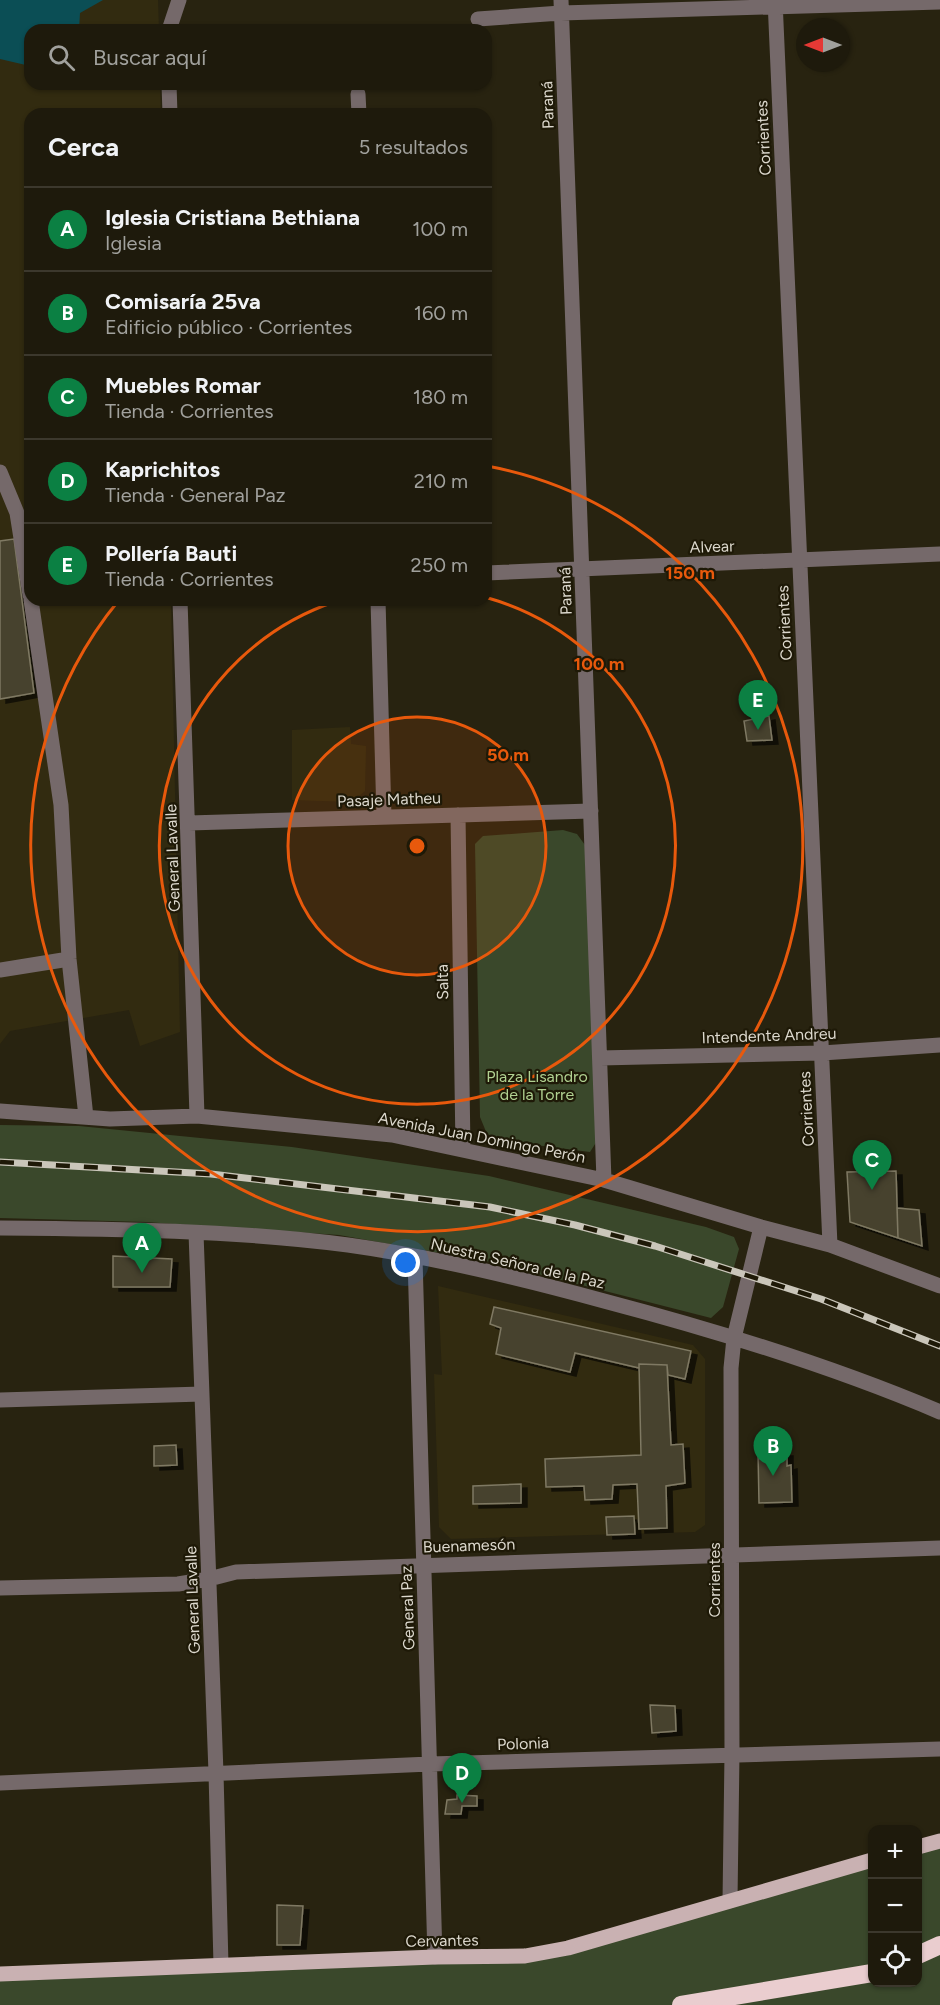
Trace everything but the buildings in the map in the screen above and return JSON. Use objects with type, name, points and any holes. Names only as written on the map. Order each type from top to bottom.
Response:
[{"type":"highway","points":[[922,1953],[940,1945]]},
{"type":"highway","points":[[681,2005],[868,1974]]},
{"type":"main road","points":[[922,1846],[940,1840]]},
{"type":"main road","name":"Cervantes","points":[[0,1974],[435,1957],[525,1956],[568,1948],[868,1861]]},
{"type":"street","points":[[171,24],[179,0]]},
{"type":"street","points":[[478,19],[561,7],[940,2]]},
{"type":"street","name":"Corrientes","points":[[775,3],[830,1245]]},
{"type":"street","name":"Paraná","points":[[561,7],[604,1180]]},
{"type":"street","points":[[169,90],[170,108]]},
{"type":"street","points":[[358,94],[359,108]]},
{"type":"street","points":[[0,472],[17,513],[24,557]]},
{"type":"street","name":"Alvear","points":[[492,573],[940,554]]},
{"type":"street","points":[[32,606],[61,806],[69,959],[86,1117]]},
{"type":"street","name":"General Lavalle","points":[[180,606],[197,1116]]},
{"type":"street","points":[[378,606],[384,818]]},
{"type":"street","name":"Pasaje Matheu","points":[[189,824],[591,811]]},
{"type":"street","name":"Salta","points":[[458,815],[463,1149]]},
{"type":"street","points":[[0,970],[69,959]]},
{"type":"street","name":"Intendente Andreu","points":[[600,1058],[822,1053],[940,1045]]},
{"type":"street","name":"Avenida Juan Domingo Perón","points":[[0,1111],[110,1119],[197,1116],[392,1135],[604,1180],[830,1245],[940,1286]]},
{"type":"street","name":"Corrientes","points":[[730,1901],[731,1368],[734,1338],[761,1227]]},
{"type":"street","name":"Nuestra Señora de la Paz","points":[[0,1228],[196,1233],[349,1245],[416,1258],[522,1279],[734,1338],[880,1387],[940,1412]]},
{"type":"street","name":"General Lavalle","points":[[196,1233],[221,1965]]},
{"type":"street","name":"General Paz","points":[[416,1258],[435,1957]]},
{"type":"street","points":[[0,1400],[202,1394]]},
{"type":"street","name":"Buenamesón","points":[[0,1588],[178,1584],[236,1572],[424,1564],[940,1548]]},
{"type":"street","name":"Polonia","points":[[0,1783],[430,1764],[940,1749]]},
{"type":"shaded area","points":[[0,0],[158,0],[159,24],[24,24],[24,90],[160,90],[161,108],[24,108],[24,606],[171,606],[180,1032],[140,1046],[129,1010],[10,1031],[0,1044]]},
{"type":"shaded area","points":[[350,727],[351,744],[366,746],[365,791],[352,802],[292,800],[292,730]]},
{"type":"shaded area","points":[[438,1286],[693,1345],[705,1359],[705,1525],[695,1532],[451,1539],[439,1527],[434,1374],[442,1375]]},
{"type":"green space","name":"Plaza Lisandro de la Torre","points":[[563,830],[577,834],[585,845],[597,1141],[590,1152],[489,1139],[480,1117],[475,844],[483,836]]},
{"type":"green space","points":[[0,1125],[79,1126],[292,1147],[489,1176],[706,1227],[734,1237],[739,1249],[723,1307],[711,1318],[491,1262],[339,1235],[145,1222],[0,1218]]},
{"type":"green space","points":[[940,1841],[940,2005],[0,2005],[0,1974],[525,1956],[868,1861],[868,1987],[922,1987],[922,1846]]},
{"type":"water","points":[[0,0],[103,0],[80,13],[79,24],[24,24],[24,65],[0,59]]},
{"type":"railway","points":[[0,1162],[211,1174],[490,1207],[575,1225],[655,1246],[821,1299],[940,1346]]},
{"type":"place","name":"Pollería Bauti","points":[[758,730]]},
{"type":"place","name":"Muebles Romar","points":[[872,1190]]},
{"type":"place","name":"Iglesia Cristiana Bethiana","points":[[142,1273]]},
{"type":"place","name":"Comisaría 25va","points":[[773,1476]]},
{"type":"place","name":"Kaprichitos","points":[[462,1803]]}]
